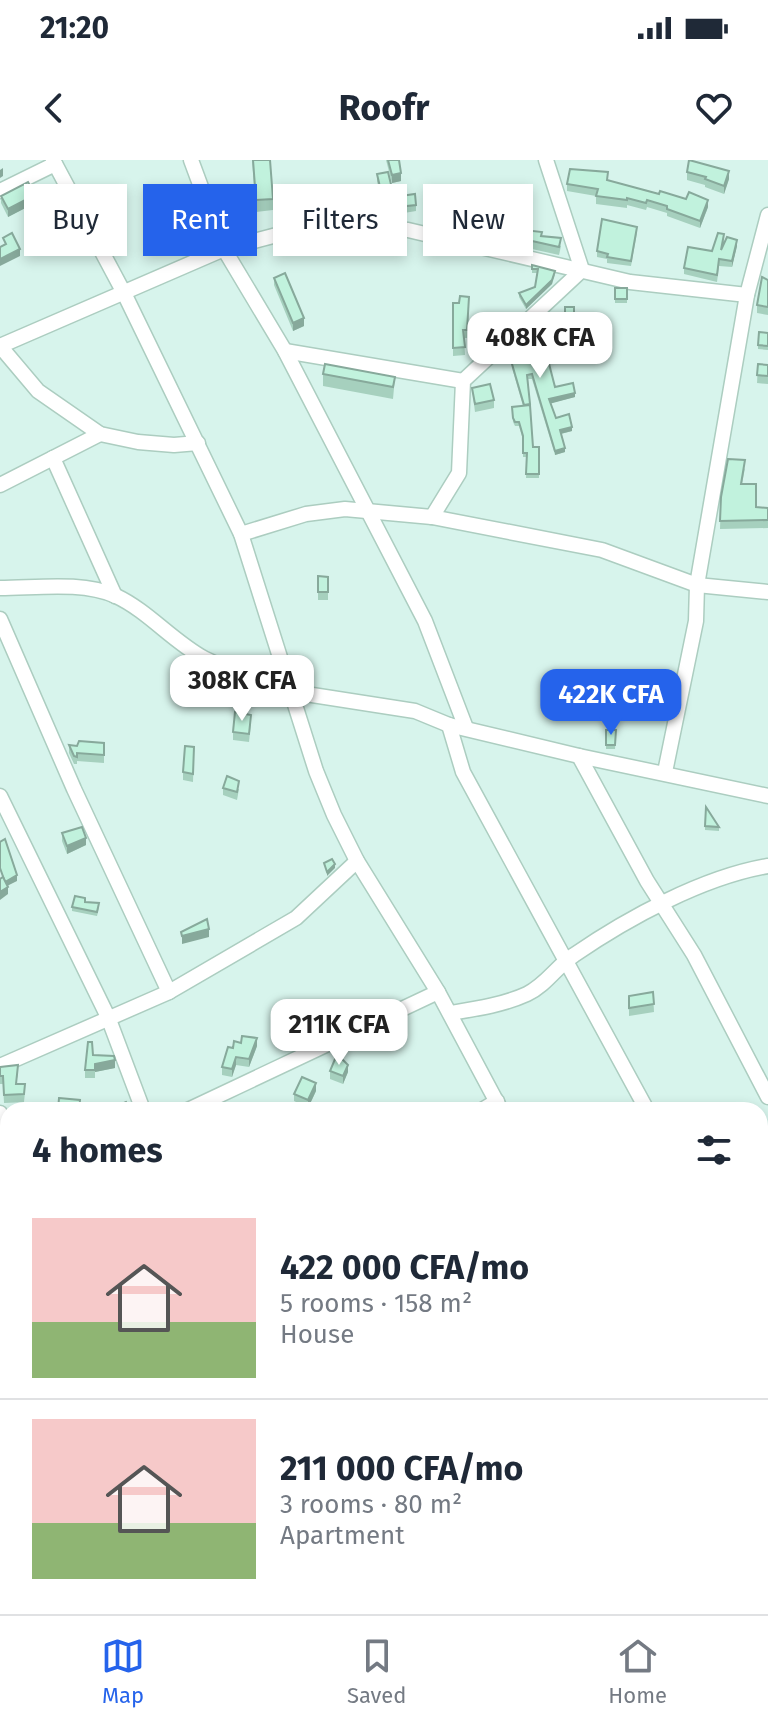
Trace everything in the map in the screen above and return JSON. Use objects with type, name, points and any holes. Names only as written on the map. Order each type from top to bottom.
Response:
[{"type":"street","points":[[191,160],[200,184]]},
{"type":"street","points":[[546,160],[582,270]]},
{"type":"street","points":[[0,191],[54,162],[124,293],[241,534],[316,771],[334,815],[357,861],[450,1013],[497,1102]]},
{"type":"street","points":[[665,772],[696,621],[697,585],[747,295],[768,215]]},
{"type":"street","points":[[257,240],[338,225],[408,230],[630,282],[747,295]]},
{"type":"street","points":[[198,443],[138,442],[100,434],[38,391],[0,346],[208,256]]},
{"type":"street","points":[[228,256],[285,351],[425,621],[466,728]]},
{"type":"street","points":[[432,517],[459,473],[463,381],[582,270]]},
{"type":"street","points":[[285,351],[463,381]]},
{"type":"street","points":[[0,485],[100,434]]},
{"type":"street","points":[[53,458],[115,596]]},
{"type":"street","points":[[241,534],[306,514],[345,509],[432,517],[602,550],[697,585],[768,592]]},
{"type":"street","points":[[0,588],[83,588],[115,596],[194,654],[229,667],[252,670],[284,664]]},
{"type":"street","points":[[0,619],[74,789],[169,992]]},
{"type":"street","points":[[293,692],[415,711],[449,725],[768,796]]},
{"type":"street","points":[[449,725],[463,772],[643,1102]]},
{"type":"street","points":[[579,756],[662,905],[694,955],[768,1097]]},
{"type":"street","points":[[0,796],[108,1017],[140,1102]]},
{"type":"street","points":[[0,1066],[169,992],[296,918],[357,861]]},
{"type":"street","points":[[450,1013],[491,1006],[529,993],[566,960],[626,922],[729,874],[768,866]]},
{"type":"street","points":[[204,1102],[438,992]]},
{"type":"shaded area","points":[[0,160],[768,160],[768,1102],[0,1102]]},
{"type":"building","points":[[253,160],[270,160],[273,199],[257,200]]},
{"type":"building","points":[[388,160],[399,160],[401,173],[392,175]]},
{"type":"building","points":[[689,160],[729,171],[724,186],[687,172]]},
{"type":"building","points":[[570,169],[608,172],[607,180],[686,199],[689,192],[708,200],[700,221],[647,200],[646,203],[596,196],[598,189],[567,184]]},
{"type":"building","points":[[388,172],[391,184],[379,184],[377,174]]},
{"type":"building","points":[[24,184],[24,201],[8,209],[1,196]]},
{"type":"building","points":[[415,194],[416,205],[407,206],[407,195]]},
{"type":"building","points":[[602,219],[637,227],[631,261],[607,257],[608,254],[597,251]]},
{"type":"building","points":[[533,231],[542,232],[541,236],[561,238],[559,247],[533,241]]},
{"type":"building","points":[[12,233],[20,249],[0,259],[0,247],[6,244],[3,238]]},
{"type":"building","points":[[718,233],[724,234],[721,250],[727,237],[737,240],[732,261],[719,259],[717,275],[684,268],[688,247],[712,251]]},
{"type":"building","points":[[532,265],[555,271],[552,280],[526,305],[519,293],[535,287],[538,269],[532,269]]},
{"type":"building","points":[[285,273],[304,318],[293,323],[274,278]]},
{"type":"building","points":[[762,277],[768,280],[768,307],[757,305]]},
{"type":"building","points":[[615,288],[627,288],[627,299],[615,299]]},
{"type":"building","points":[[460,296],[469,297],[467,330],[463,330],[465,347],[453,348],[453,303],[459,303]]},
{"type":"building","points":[[565,307],[574,307],[574,320],[565,320]]},
{"type":"building","points":[[538,321],[555,387],[573,383],[575,393],[549,399],[556,418],[569,414],[572,427],[560,430],[565,448],[555,451],[532,374],[527,375],[530,404],[524,405],[512,364],[511,346]]},
{"type":"building","points":[[759,332],[768,333],[768,346],[758,345]]},
{"type":"building","points":[[325,364],[395,377],[393,387],[323,374]]},
{"type":"building","points":[[758,364],[768,365],[768,376],[757,375]]},
{"type":"building","points":[[490,384],[494,400],[475,404],[472,388]]},
{"type":"building","points":[[530,405],[533,447],[539,447],[539,474],[526,474],[527,453],[523,453],[519,422],[513,418],[512,407]]},
{"type":"building","points":[[728,459],[745,460],[741,484],[756,484],[756,507],[768,508],[768,520],[720,521]]},
{"type":"building","points":[[318,576],[328,577],[328,592],[318,592]]},
{"type":"building","points":[[235,712],[251,715],[249,734],[233,732]]},
{"type":"building","points":[[606,730],[616,730],[615,745],[606,745]]},
{"type":"building","points":[[79,741],[104,743],[104,755],[77,753],[77,757],[74,756],[69,745],[77,746]]},
{"type":"building","points":[[185,746],[194,747],[193,774],[183,772]]},
{"type":"building","points":[[227,776],[239,781],[237,792],[223,788]]},
{"type":"building","points":[[706,807],[719,827],[705,826]]},
{"type":"building","points":[[82,827],[86,838],[67,846],[62,833]]},
{"type":"building","points":[[5,839],[17,875],[5,882],[0,868],[0,842]]},
{"type":"building","points":[[332,859],[335,864],[327,872],[324,863]]},
{"type":"building","points":[[3,877],[8,887],[0,892],[0,879]]},
{"type":"building","points":[[75,896],[85,898],[85,902],[99,903],[97,912],[72,907]]},
{"type":"building","points":[[207,919],[209,929],[182,936],[181,932]]},
{"type":"building","points":[[653,992],[654,1004],[629,1008],[629,996]]},
{"type":"building","points":[[242,1036],[257,1038],[249,1059],[236,1057],[232,1069],[222,1067],[228,1047],[233,1048],[234,1041],[241,1043]]},
{"type":"building","points":[[88,1042],[92,1042],[93,1055],[114,1056],[115,1060],[95,1064],[95,1070],[85,1070]]},
{"type":"building","points":[[335,1059],[343,1060],[348,1065],[343,1076],[330,1071]]},
{"type":"building","points":[[18,1065],[16,1084],[25,1084],[24,1094],[4,1095],[0,1067]]},
{"type":"building","points":[[302,1077],[316,1083],[308,1100],[294,1094]]},
{"type":"building","points":[[59,1098],[80,1100],[80,1102],[59,1102]]}]
